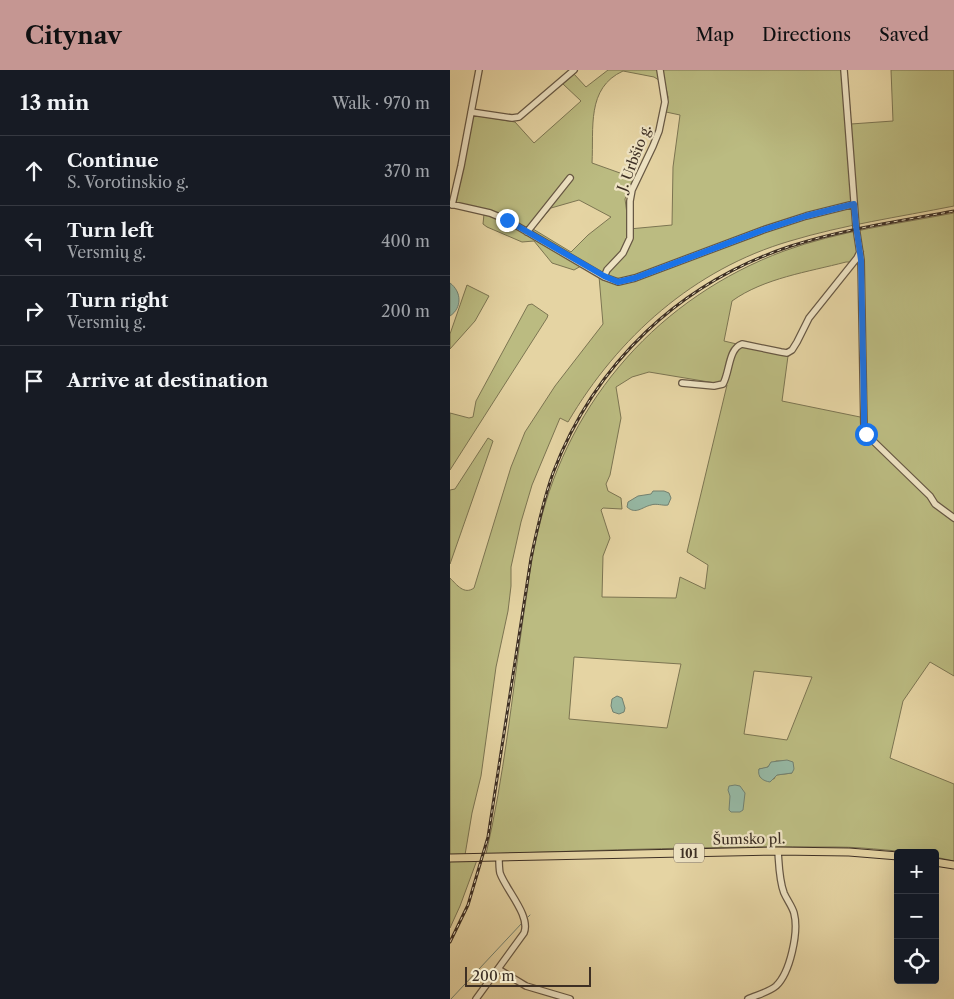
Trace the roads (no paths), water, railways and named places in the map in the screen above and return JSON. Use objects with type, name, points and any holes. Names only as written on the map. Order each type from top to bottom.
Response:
[{"type":"main road","name":"Šumsko pl.","points":[[450,858],[778,851],[849,852],[894,856]]},
{"type":"main road","points":[[939,863],[954,865]]},
{"type":"street","points":[[479,70],[451,205],[507,220],[614,281],[625,282],[763,230],[806,216],[854,204]]},
{"type":"street","points":[[471,112],[512,118],[519,117],[574,70]]},
{"type":"street","name":"J. Urbšio g.","points":[[604,276],[607,270],[623,253],[630,238],[630,201],[632,190],[659,131],[665,102],[660,70]]},
{"type":"street","points":[[844,70],[854,204],[860,252],[864,428],[866,434],[930,496],[935,504],[954,518]]},
{"type":"street","points":[[527,232],[570,178]]},
{"type":"street","points":[[682,383],[714,386],[723,384],[734,352],[742,344],[786,353],[792,350],[809,318],[860,252]]},
{"type":"street","points":[[748,999],[775,987],[793,951],[795,919],[782,886],[778,851]]},
{"type":"street","points":[[476,999],[524,934],[526,928],[525,919],[501,874],[499,857]]},
{"type":"street","points":[[498,969],[526,986],[570,999]]},
{"type":"waterway","points":[[451,999],[522,923]]},
{"type":"railway","points":[[450,942],[468,905],[488,837],[531,558],[543,505],[553,473],[571,433],[592,396],[617,363],[646,332],[678,305],[712,282],[750,262],[791,246],[831,235],[954,211]]}]
